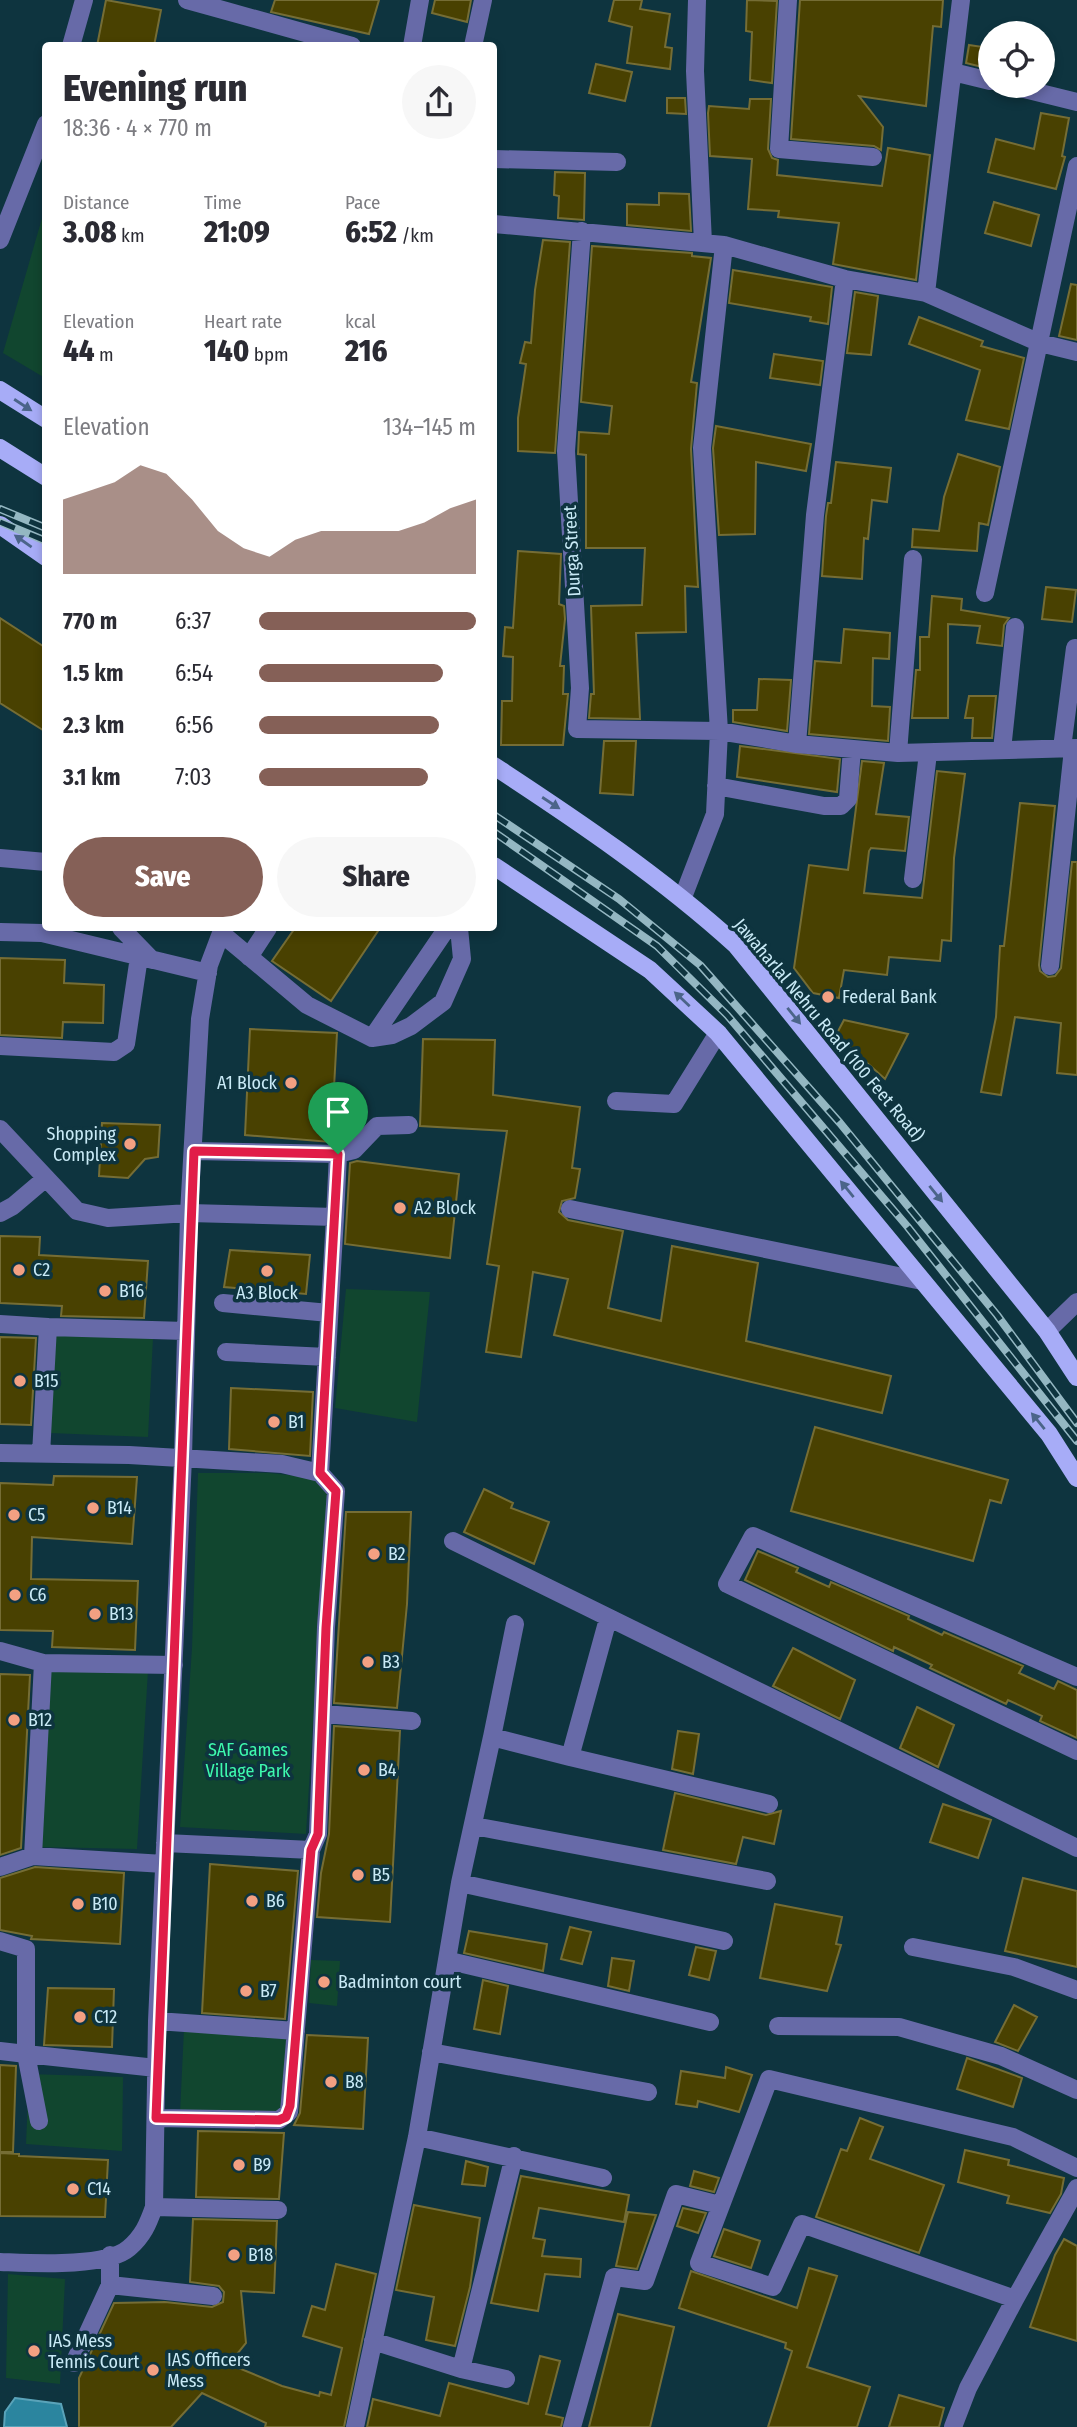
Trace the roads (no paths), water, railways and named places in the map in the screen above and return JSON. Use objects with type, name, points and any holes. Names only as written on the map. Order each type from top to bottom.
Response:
[{"type":"main road","points":[[0,390],[42,416]]},
{"type":"main road","points":[[0,447],[42,474]]},
{"type":"main road","points":[[0,525],[42,554]]},
{"type":"main road","name":"Jawaharlal Nehru Road (100 Feet Road)","points":[[497,768],[569,815],[683,897],[736,945],[1047,1331],[1077,1377]]},
{"type":"main road","points":[[497,868],[650,970],[718,1033],[1049,1434],[1077,1478]]},
{"type":"street","points":[[72,42],[82,0]]},
{"type":"street","points":[[187,0],[338,42]]},
{"type":"street","points":[[413,42],[420,0]]},
{"type":"street","points":[[474,42],[483,0]]},
{"type":"street","points":[[697,0],[695,71],[703,243]]},
{"type":"street","points":[[788,0],[779,149],[873,158]]},
{"type":"street","points":[[926,293],[961,0]]},
{"type":"street","points":[[953,72],[978,77]]},
{"type":"street","points":[[1055,97],[1077,102]]},
{"type":"street","points":[[0,240],[42,134]]},
{"type":"street","points":[[497,159],[617,162]]},
{"type":"street","points":[[985,593],[1074,200],[1077,166]]},
{"type":"street","points":[[497,224],[724,245],[845,279],[926,293],[1040,343],[1077,352]]},
{"type":"street","name":"Durga Street","points":[[582,231],[566,451],[580,688],[577,729],[719,731]]},
{"type":"street","points":[[683,897],[715,814],[719,731],[702,449],[724,245]]},
{"type":"street","points":[[797,744],[815,515],[845,279]]},
{"type":"street","points":[[898,753],[913,559]]},
{"type":"street","points":[[1002,750],[1015,627]]},
{"type":"street","points":[[1050,966],[1071,748],[1075,648]]},
{"type":"street","points":[[719,731],[797,744],[898,753],[1071,748]]},
{"type":"street","points":[[716,786],[824,806],[841,806],[848,799],[852,749]]},
{"type":"street","points":[[914,879],[928,754]]},
{"type":"street","points":[[0,858],[42,862]]},
{"type":"street","points":[[124,931],[146,958]]},
{"type":"street","points":[[0,2262],[70,2264],[127,2250],[145,2231],[154,2207],[157,2021],[183,1458],[189,1213],[200,1019],[208,973],[222,931]]},
{"type":"street","points":[[223,931],[249,957],[307,1005],[372,1038],[393,1035],[411,1026],[443,1002],[462,959],[458,931]]},
{"type":"street","points":[[249,957],[266,931]]},
{"type":"street","points":[[372,1038],[445,931]]},
{"type":"street","points":[[0,932],[42,933],[208,973]]},
{"type":"street","points":[[0,1046],[114,1052],[126,1044],[146,958]]},
{"type":"street","points":[[616,1101],[674,1104],[718,1033]]},
{"type":"street","points":[[194,1151],[338,1154],[354,1150],[377,1126],[409,1125]]},
{"type":"street","points":[[0,1129],[77,1212],[108,1218],[189,1213],[335,1217]]},
{"type":"street","points":[[320,1473],[338,1154]]},
{"type":"street","points":[[0,1213],[13,1206],[46,1178]]},
{"type":"street","points":[[570,1209],[922,1281]]},
{"type":"street","points":[[1047,1331],[1077,1302]]},
{"type":"street","points":[[223,1303],[330,1313]]},
{"type":"street","points":[[0,1324],[186,1331]]},
{"type":"street","points":[[41,1454],[48,1327]]},
{"type":"street","points":[[226,1352],[327,1357]]},
{"type":"street","points":[[0,1453],[183,1458],[282,1464],[320,1473],[336,1491],[326,1628],[318,1834],[311,1850],[290,2106],[286,2117],[279,2120],[156,2118]]},
{"type":"street","points":[[1077,1677],[753,1536],[727,1584],[1077,1751]]},
{"type":"street","points":[[453,1541],[1077,1848]]},
{"type":"street","points":[[570,1757],[608,1619]]},
{"type":"street","points":[[355,2427],[417,2137],[450,1961],[460,1882],[515,1624]]},
{"type":"street","points":[[0,1650],[43,1663],[174,1665]]},
{"type":"street","points":[[33,1856],[43,1663]]},
{"type":"street","points":[[324,1714],[412,1721]]},
{"type":"street","points":[[492,1737],[769,1804]]},
{"type":"street","points":[[474,1826],[767,1881]]},
{"type":"street","points":[[165,1843],[311,1850]]},
{"type":"street","points":[[0,1867],[33,1856],[164,1864]]},
{"type":"street","points":[[460,1882],[724,1941]]},
{"type":"street","points":[[0,1941],[26,1949],[26,2054],[39,2121]]},
{"type":"street","points":[[914,1947],[1014,1968],[1077,1990]]},
{"type":"street","points":[[450,1961],[710,2022]]},
{"type":"street","points":[[157,2021],[296,2031]]},
{"type":"street","points":[[778,2026],[898,2027],[1001,2056],[1077,2090]]},
{"type":"street","points":[[0,2052],[156,2068]]},
{"type":"street","points":[[431,2052],[648,2092]]},
{"type":"street","points":[[1015,2299],[802,2224],[773,2287],[699,2263],[769,2079],[1013,2137],[1077,2168]]},
{"type":"street","points":[[417,2137],[514,2156],[603,2178]]},
{"type":"street","points":[[461,2369],[514,2156]]},
{"type":"street","points":[[953,2427],[968,2388],[1077,2188]]},
{"type":"street","points":[[572,2427],[614,2277],[645,2281],[676,2194],[720,2205]]},
{"type":"street","points":[[154,2207],[278,2210]]},
{"type":"street","points":[[74,2363],[110,2285],[110,2255]]},
{"type":"street","points":[[110,2285],[213,2296]]},
{"type":"street","points":[[373,2341],[461,2369],[506,2379]]},
{"type":"water","points":[[15,2398],[61,2404],[67,2427],[4,2427],[5,2412]]},
{"type":"railway","points":[[0,509],[42,526]]},
{"type":"railway","points":[[0,522],[42,539]]},
{"type":"railway","points":[[497,817],[619,899],[700,965],[840,1123],[997,1315],[1077,1423]]},
{"type":"railway","points":[[497,834],[657,946],[727,1015],[907,1226],[1077,1441]]},
{"type":"place","name":"Federal Bank","points":[[828,997]]},
{"type":"place","name":"A1 Block","points":[[291,1083]]},
{"type":"place","name":"Shopping Complex","points":[[130,1144]]},
{"type":"place","name":"A2 Block","points":[[400,1208]]},
{"type":"place","name":"C2","points":[[19,1270]]},
{"type":"place","name":"A3 Block","points":[[267,1271]]},
{"type":"place","name":"B16","points":[[105,1291]]},
{"type":"place","name":"B15","points":[[20,1381]]},
{"type":"place","name":"B1","points":[[274,1422]]},
{"type":"place","name":"B14","points":[[93,1508]]},
{"type":"place","name":"C5","points":[[14,1515]]},
{"type":"place","name":"B2","points":[[374,1554]]},
{"type":"place","name":"C6","points":[[15,1595]]},
{"type":"place","name":"B13","points":[[95,1614]]},
{"type":"place","name":"B3","points":[[368,1662]]},
{"type":"place","name":"B12","points":[[14,1720]]},
{"type":"place","name":"B4","points":[[364,1770]]},
{"type":"place","name":"B5","points":[[358,1875]]},
{"type":"place","name":"B6","points":[[252,1901]]},
{"type":"place","name":"B10","points":[[78,1904]]},
{"type":"place","name":"Badminton court","points":[[324,1982]]},
{"type":"place","name":"B7","points":[[246,1991]]},
{"type":"place","name":"C12","points":[[80,2017]]},
{"type":"place","name":"B8","points":[[331,2082]]},
{"type":"place","name":"B9","points":[[239,2165]]},
{"type":"place","name":"C14","points":[[73,2189]]},
{"type":"place","name":"B18","points":[[234,2255]]},
{"type":"place","name":"IAS Mess Tennis Court","points":[[34,2351]]},
{"type":"place","name":"IAS Officers Mess","points":[[153,2370]]},
{"type":"park label","name":"SAF Games Village Park","points":[[248,1760]]}]
